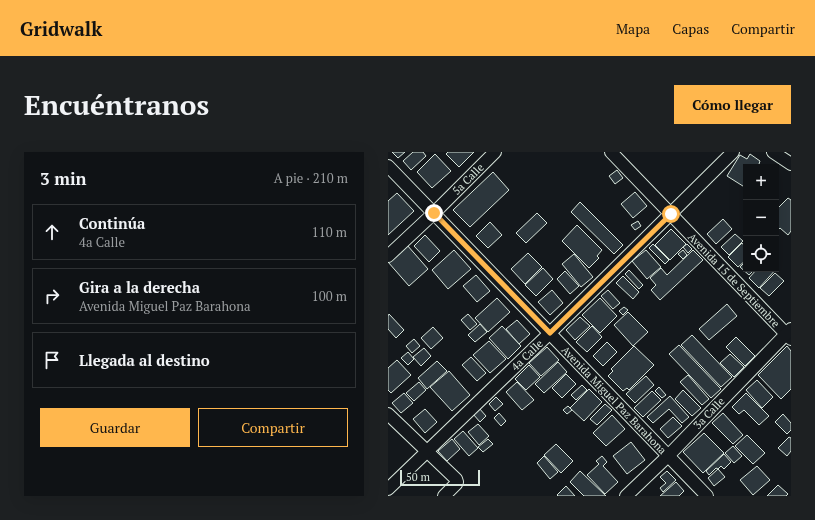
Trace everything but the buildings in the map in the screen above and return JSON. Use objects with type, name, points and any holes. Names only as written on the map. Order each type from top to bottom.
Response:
[{"type":"street","name":"5a Calle","points":[[388,256],[434,213],[495,152]]},
{"type":"street","name":"Avenida 15 de Septiembre","points":[[611,152],[789,334]]},
{"type":"street","name":"4a Calle","points":[[388,489],[550,333],[733,152]]},
{"type":"street","points":[[773,152],[791,164]]},
{"type":"street","name":"Avenida Miguel Paz Barahona","points":[[388,166],[707,496]]},
{"type":"street","name":"3a Calle","points":[[626,496],[668,456],[789,334]]},
{"type":"street","points":[[388,414],[457,482],[444,496]]},
{"type":"route","points":[[434,213],[550,333],[671,214]]}]
